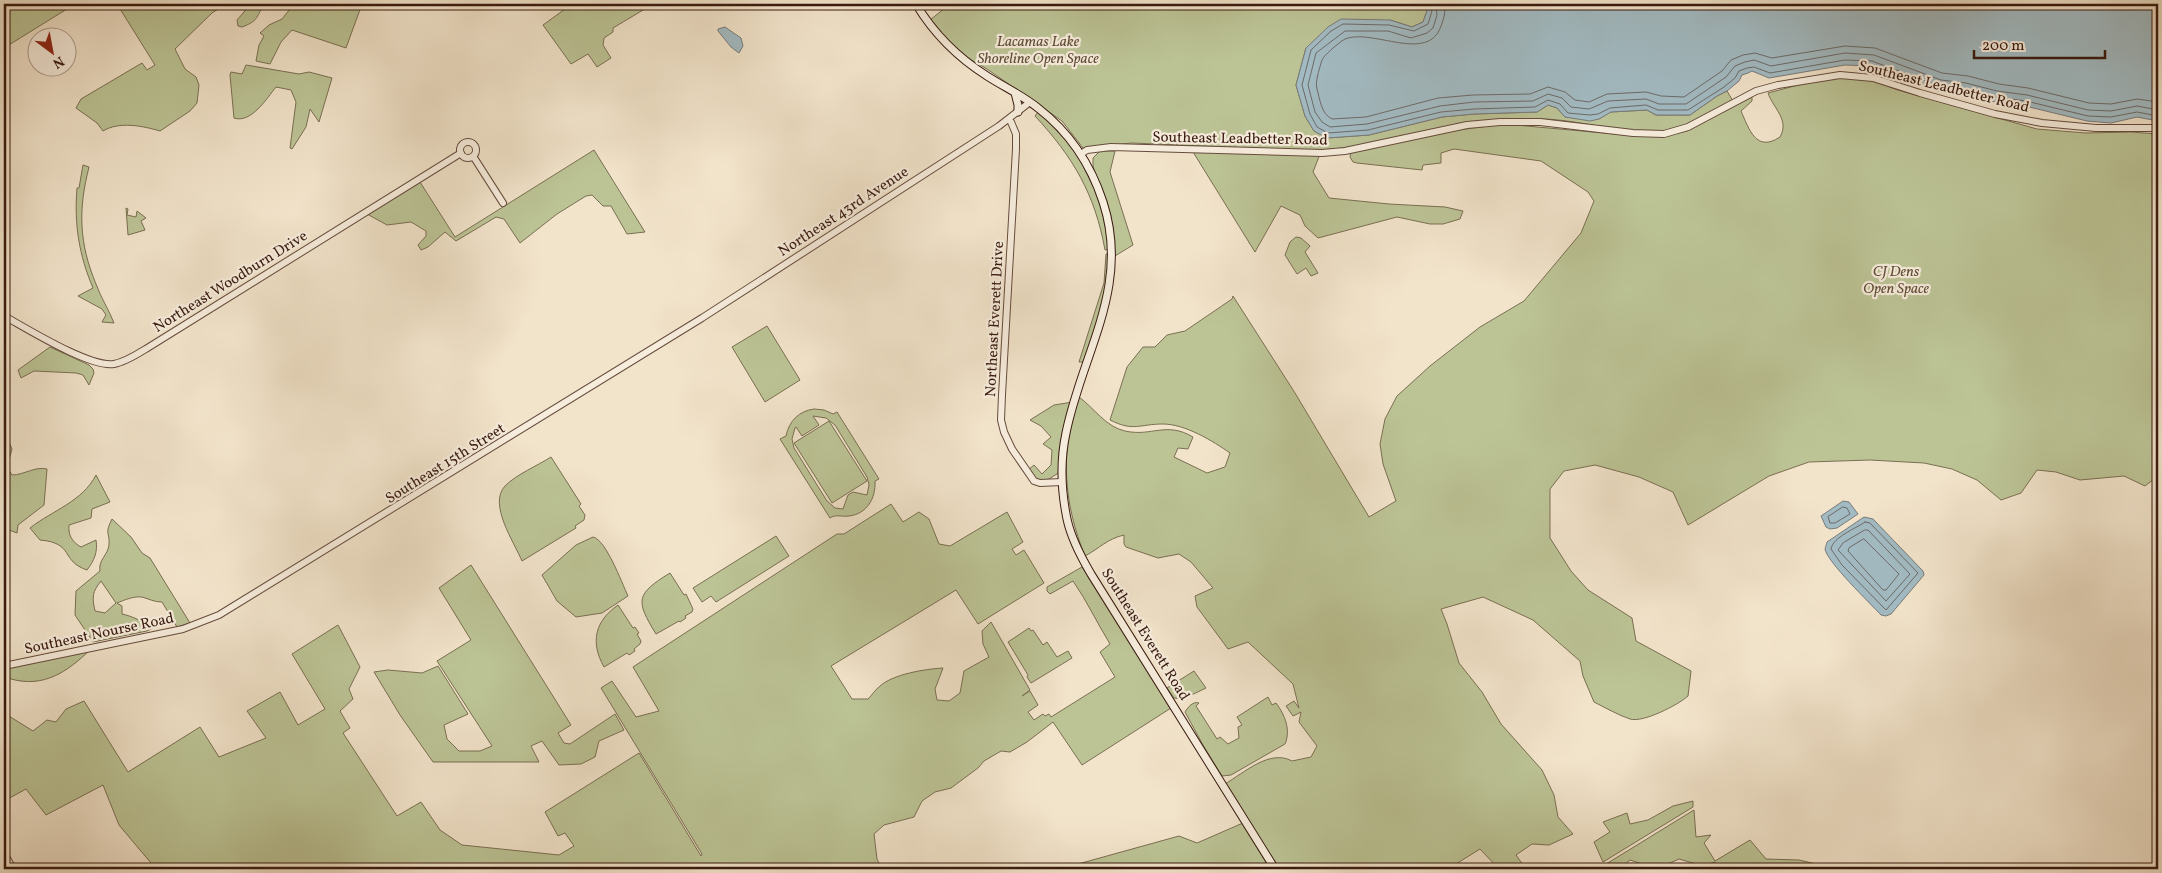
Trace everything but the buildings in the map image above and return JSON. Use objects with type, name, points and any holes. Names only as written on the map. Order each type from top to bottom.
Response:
[{"type":"main road","name":"Southeast Everett Road","points":[[916,4],[930,26],[953,51],[986,75],[1030,102],[1057,124],[1081,154],[1096,182],[1110,228],[1112,261],[1107,300],[1064,442],[1062,482],[1067,520],[1084,561],[1275,869]]},
{"type":"main road","points":[[1015,92],[1018,112]]},
{"type":"street","name":"Southeast Leadbetter Road","points":[[1081,154],[1087,150],[1112,147],[1334,152],[1467,125],[1500,122],[1540,122],[1658,134],[1688,127],[1756,91],[1778,85],[1840,75],[1874,78],[1920,94],[1995,114],[2042,123],[2096,128],[2158,128]]},
{"type":"street","name":"Northeast 43rd Avenue","points":[[702,318],[999,126],[1030,102]]},
{"type":"street","name":"Northeast 43rd Avenue","points":[[999,126],[1011,122],[1028,108],[1030,102]]},
{"type":"street","name":"Northeast Everett Drive","points":[[1011,122],[1016,134],[1016,149],[1001,420],[1008,441],[1030,476],[1040,483],[1062,482]]},
{"type":"street","points":[[471,142],[476,149],[473,156],[467,157],[462,153],[462,145],[471,142]]},
{"type":"street","name":"Northeast Woodburn Drive","points":[[4,316],[87,358],[114,364],[149,347],[462,153]]},
{"type":"street","points":[[473,156],[502,203]]},
{"type":"street","name":"Southeast 15th Street","points":[[198,624],[230,609],[702,318]]},
{"type":"street","name":"Southeast Nourse Road","points":[[4,666],[183,629],[198,624]]},
{"type":"street","points":[[4,853],[14,869]]},
{"type":"green space","points":[[4,4],[75,4],[36,28],[28,28],[28,33],[4,48]]},
{"type":"green space","points":[[117,4],[226,4],[212,13],[175,49],[185,69],[196,77],[199,85],[197,103],[190,111],[160,131],[124,125],[103,131],[97,123],[76,108],[81,99],[142,63],[147,70],[155,65]]},
{"type":"green space","points":[[248,4],[264,4],[254,21],[242,27],[238,26],[237,20]]},
{"type":"green space","points":[[294,4],[362,4],[346,48],[292,30],[281,42],[270,64],[256,61],[259,45],[264,36],[260,33],[269,25],[282,19]]},
{"type":"green space","points":[[572,4],[653,4],[613,28],[613,32],[604,38],[603,45],[611,58],[597,67],[588,54],[571,64],[543,25]]},
{"type":"green space","name":"Lacamas Lake Shoreline Open Space","points":[[950,4],[1422,4],[1427,11],[1423,22],[1412,27],[1390,20],[1306,48],[1296,85],[1305,116],[1314,131],[1327,138],[1369,135],[1442,117],[1537,112],[1548,105],[1557,108],[1565,117],[1599,119],[1610,112],[1647,110],[1656,115],[1690,115],[1727,91],[1733,101],[1687,125],[1656,132],[1625,130],[1559,120],[1515,119],[1459,126],[1375,143],[1319,150],[1291,151],[1132,143],[1083,148],[1062,121],[987,69],[964,56],[946,41],[930,20]]},
{"type":"green space","points":[[246,65],[299,74],[309,72],[332,78],[319,122],[310,109],[306,127],[292,149],[290,148],[296,102],[291,90],[276,87],[252,114],[240,119],[234,118],[230,75],[231,72],[242,74]]},
{"type":"green space","name":"CJ Dens Open Space","points":[[1847,77],[1867,79],[1898,90],[2037,129],[2086,133],[2131,132],[2158,134],[2158,476],[2145,486],[2124,476],[2080,480],[2056,472],[2037,470],[2021,493],[2001,500],[1977,480],[1952,469],[1924,463],[1870,460],[1809,462],[1769,476],[1688,525],[1673,492],[1639,477],[1595,465],[1564,471],[1550,489],[1550,538],[1571,571],[1588,590],[1632,618],[1636,641],[1691,671],[1688,696],[1677,704],[1651,716],[1636,720],[1630,719],[1594,702],[1583,676],[1580,661],[1533,620],[1483,597],[1441,609],[1459,663],[1482,692],[1501,724],[1542,770],[1554,795],[1558,817],[1573,834],[1549,845],[1532,844],[1516,855],[1526,869],[1499,869],[1480,849],[1448,869],[1278,869],[1225,784],[1249,768],[1266,760],[1284,758],[1292,761],[1311,757],[1317,746],[1299,722],[1301,712],[1293,716],[1286,706],[1294,701],[1299,708],[1293,684],[1248,642],[1228,649],[1197,607],[1195,596],[1213,588],[1191,562],[1179,554],[1158,558],[1126,547],[1124,535],[1108,541],[1085,556],[1072,517],[1067,477],[1069,437],[1079,397],[1118,429],[1135,432],[1175,430],[1183,432],[1193,437],[1188,449],[1178,448],[1174,457],[1207,473],[1225,467],[1230,453],[1189,430],[1163,424],[1131,427],[1110,420],[1127,367],[1143,347],[1155,347],[1167,335],[1185,331],[1232,299],[1233,296],[1295,393],[1369,517],[1396,501],[1383,464],[1380,444],[1385,419],[1397,396],[1430,366],[1480,327],[1524,301],[1581,233],[1594,201],[1588,192],[1541,161],[1454,149],[1441,153],[1441,163],[1423,165],[1422,170],[1353,162],[1350,157],[1351,151],[1442,132],[1504,124],[1626,135],[1679,133],[1687,131],[1752,97],[1752,101],[1741,111],[1747,125],[1754,137],[1759,141],[1772,141],[1780,137],[1783,125],[1780,114],[1768,93],[1817,80]]},
{"type":"green space","points":[[1038,112],[1068,141],[1079,158],[1101,202],[1110,249],[1105,250],[1095,211],[1080,177],[1061,146],[1035,116]]},
{"type":"green space","points":[[594,150],[645,232],[627,234],[611,206],[603,206],[592,195],[586,196],[557,214],[520,243],[504,219],[496,217],[456,241],[445,232],[428,247],[421,250],[418,245],[426,236],[426,231],[411,222],[387,225],[367,214],[420,182],[455,237]]},
{"type":"green space","points":[[1100,151],[1115,151],[1110,172],[1133,245],[1115,256],[1111,227],[1093,166],[1093,158]]},
{"type":"green space","points":[[1193,152],[1320,154],[1313,172],[1329,198],[1445,207],[1463,211],[1460,219],[1443,224],[1430,224],[1397,217],[1318,238],[1305,226],[1300,215],[1281,206],[1255,252]]},
{"type":"green space","points":[[83,165],[89,167],[83,198],[83,240],[90,269],[114,323],[102,322],[106,315],[102,309],[78,296],[93,288],[84,264],[77,227],[77,188],[79,188]]},
{"type":"green space","points":[[126,208],[128,209],[127,215],[136,217],[137,211],[146,218],[141,221],[145,230],[128,235]]},
{"type":"green space","points":[[1296,237],[1301,238],[1310,246],[1305,252],[1318,273],[1311,276],[1306,268],[1297,274],[1285,255],[1290,242]]},
{"type":"green space","points":[[1110,253],[1109,286],[1085,362],[1079,362],[1104,283],[1106,254]]},
{"type":"green space","points":[[767,326],[800,380],[765,402],[732,347]]},
{"type":"green space","points":[[50,347],[89,365],[94,373],[89,385],[83,375],[76,373],[34,371],[21,378],[18,370]]},
{"type":"green space","points":[[1073,402],[1060,472],[1049,479],[1039,481],[1028,470],[1034,465],[1042,474],[1051,465],[1052,450],[1043,444],[1051,437],[1041,426],[1030,420],[1054,405]]},
{"type":"green space","points":[[809,410],[824,410],[833,414],[837,412],[879,479],[875,481],[874,493],[869,504],[855,515],[830,518],[780,439],[786,436],[792,421],[799,414]],"holes":[[[813,416],[826,418],[835,425],[867,477],[869,485],[867,495],[853,492],[848,495],[843,509],[835,508],[827,501],[794,448],[792,439],[796,427],[802,436],[819,425]]]},
{"type":"green space","points":[[829,421],[867,481],[832,503],[794,443]]},
{"type":"green space","points":[[9,442],[12,449],[7,467],[12,475],[43,468],[47,469],[44,505],[18,525],[17,533],[4,528],[4,446]]},
{"type":"green space","points":[[551,457],[581,504],[579,506],[585,515],[584,520],[575,526],[576,528],[522,561],[504,523],[499,503],[501,494],[505,486],[515,478]]},
{"type":"green space","points":[[96,475],[110,502],[92,509],[91,518],[69,525],[71,538],[81,547],[96,540],[95,556],[87,570],[73,562],[63,548],[51,542],[40,540],[30,528],[75,499]]},
{"type":"green space","points":[[891,504],[903,522],[919,512],[929,519],[939,544],[950,546],[1007,512],[1023,542],[1012,549],[1016,555],[1024,550],[1044,583],[978,624],[956,590],[831,666],[852,699],[868,699],[885,682],[900,676],[943,668],[935,689],[937,700],[949,701],[960,693],[964,671],[989,657],[983,644],[982,631],[991,622],[1030,690],[1022,696],[1030,691],[1038,705],[1028,712],[1034,720],[1043,714],[1045,716],[1049,714],[1051,717],[1115,677],[1100,652],[1110,644],[1073,581],[1050,594],[1047,591],[1047,587],[1082,567],[1171,708],[1082,765],[1053,722],[1027,742],[1010,752],[1001,751],[984,761],[978,768],[951,788],[935,792],[922,801],[914,817],[884,825],[874,834],[877,859],[882,869],[357,869],[355,867],[352,869],[156,869],[119,825],[103,785],[46,815],[26,789],[4,801],[4,713],[33,731],[47,720],[56,722],[66,709],[84,701],[128,772],[200,727],[219,757],[266,738],[247,711],[280,692],[298,725],[325,709],[292,654],[338,625],[360,667],[349,689],[353,699],[340,711],[350,728],[343,733],[397,816],[421,802],[440,830],[462,845],[559,855],[574,846],[565,833],[558,836],[545,812],[639,753],[701,856],[702,854],[601,688],[612,681],[636,717],[659,711],[633,667],[837,534],[844,534]]},
{"type":"green space","points":[[112,519],[131,537],[142,553],[150,558],[190,623],[177,627],[162,602],[142,597],[132,598],[117,603],[122,606],[122,614],[153,628],[147,631],[93,642],[75,615],[76,591],[100,571],[100,564],[109,545],[108,531]],"holes":[[[101,581],[116,603],[105,613],[95,611],[93,595]]]},
{"type":"green space","points":[[776,536],[789,556],[716,602],[711,596],[702,602],[693,588]]},
{"type":"green space","points":[[593,537],[603,545],[608,553],[628,596],[602,613],[576,617],[557,601],[542,575],[576,545]]},
{"type":"green space","points":[[471,565],[571,725],[558,733],[564,743],[570,744],[615,714],[624,730],[599,741],[595,757],[581,764],[559,765],[542,741],[531,746],[539,762],[433,762],[400,715],[374,672],[388,670],[422,673],[438,666],[468,714],[444,725],[447,739],[459,751],[480,751],[492,746],[437,661],[471,640],[439,588]]},
{"type":"green space","points":[[670,573],[684,595],[686,594],[693,609],[692,612],[685,616],[686,618],[656,634],[645,613],[642,599],[651,587]]},
{"type":"green space","points":[[618,605],[633,628],[635,627],[639,633],[637,634],[641,641],[634,649],[635,651],[629,655],[627,653],[604,667],[597,649],[597,633],[604,618]]},
{"type":"green space","points":[[1029,628],[1031,631],[1033,630],[1043,645],[1047,642],[1057,657],[1068,651],[1072,658],[1031,683],[1008,642]]},
{"type":"green space","points":[[90,650],[64,671],[44,680],[23,681],[11,679],[4,669]]},
{"type":"green space","points":[[1194,671],[1206,688],[1183,699],[1174,698],[1167,688]]},
{"type":"green space","points":[[1268,697],[1272,705],[1276,703],[1282,712],[1287,728],[1285,744],[1231,775],[1222,776],[1185,712],[1189,706],[1199,703],[1196,706],[1217,739],[1220,737],[1228,744],[1239,738],[1238,727],[1242,725],[1237,717]]},
{"type":"green space","points":[[1693,801],[1693,807],[1603,862],[1594,842],[1610,832],[1603,822],[1627,813],[1630,824],[1648,820],[1673,806]]},
{"type":"green space","points":[[1694,810],[1696,837],[1711,835],[1704,843],[1715,861],[1750,840],[1766,859],[1799,860],[1837,869],[1719,869],[1715,862],[1703,866],[1679,859],[1657,869],[1630,860],[1624,865],[1625,869],[1598,869]]},
{"type":"green space","points":[[1243,823],[1272,869],[1060,869],[1179,836],[1197,843]]},
{"type":"water","points":[[1422,4],[2158,4],[2158,121],[2137,117],[2111,123],[2087,121],[2025,106],[1938,91],[1871,66],[1845,65],[1769,78],[1752,71],[1742,75],[1739,81],[1727,91],[1690,115],[1656,115],[1647,110],[1611,112],[1599,119],[1590,121],[1565,117],[1557,108],[1548,105],[1537,112],[1442,117],[1369,135],[1327,138],[1314,131],[1305,116],[1296,85],[1306,48],[1328,27],[1341,19],[1390,20],[1412,27],[1423,22],[1427,11]]},
{"type":"water","points":[[725,27],[741,38],[743,46],[739,53],[731,47],[718,31],[718,29]]},
{"type":"water","points":[[1843,501],[1849,502],[1858,514],[1837,528],[1830,529],[1826,527],[1821,516]]},
{"type":"water","points":[[1864,517],[1873,519],[1923,571],[1924,575],[1891,614],[1886,616],[1881,615],[1850,583],[1833,563],[1825,549],[1827,542]]}]
